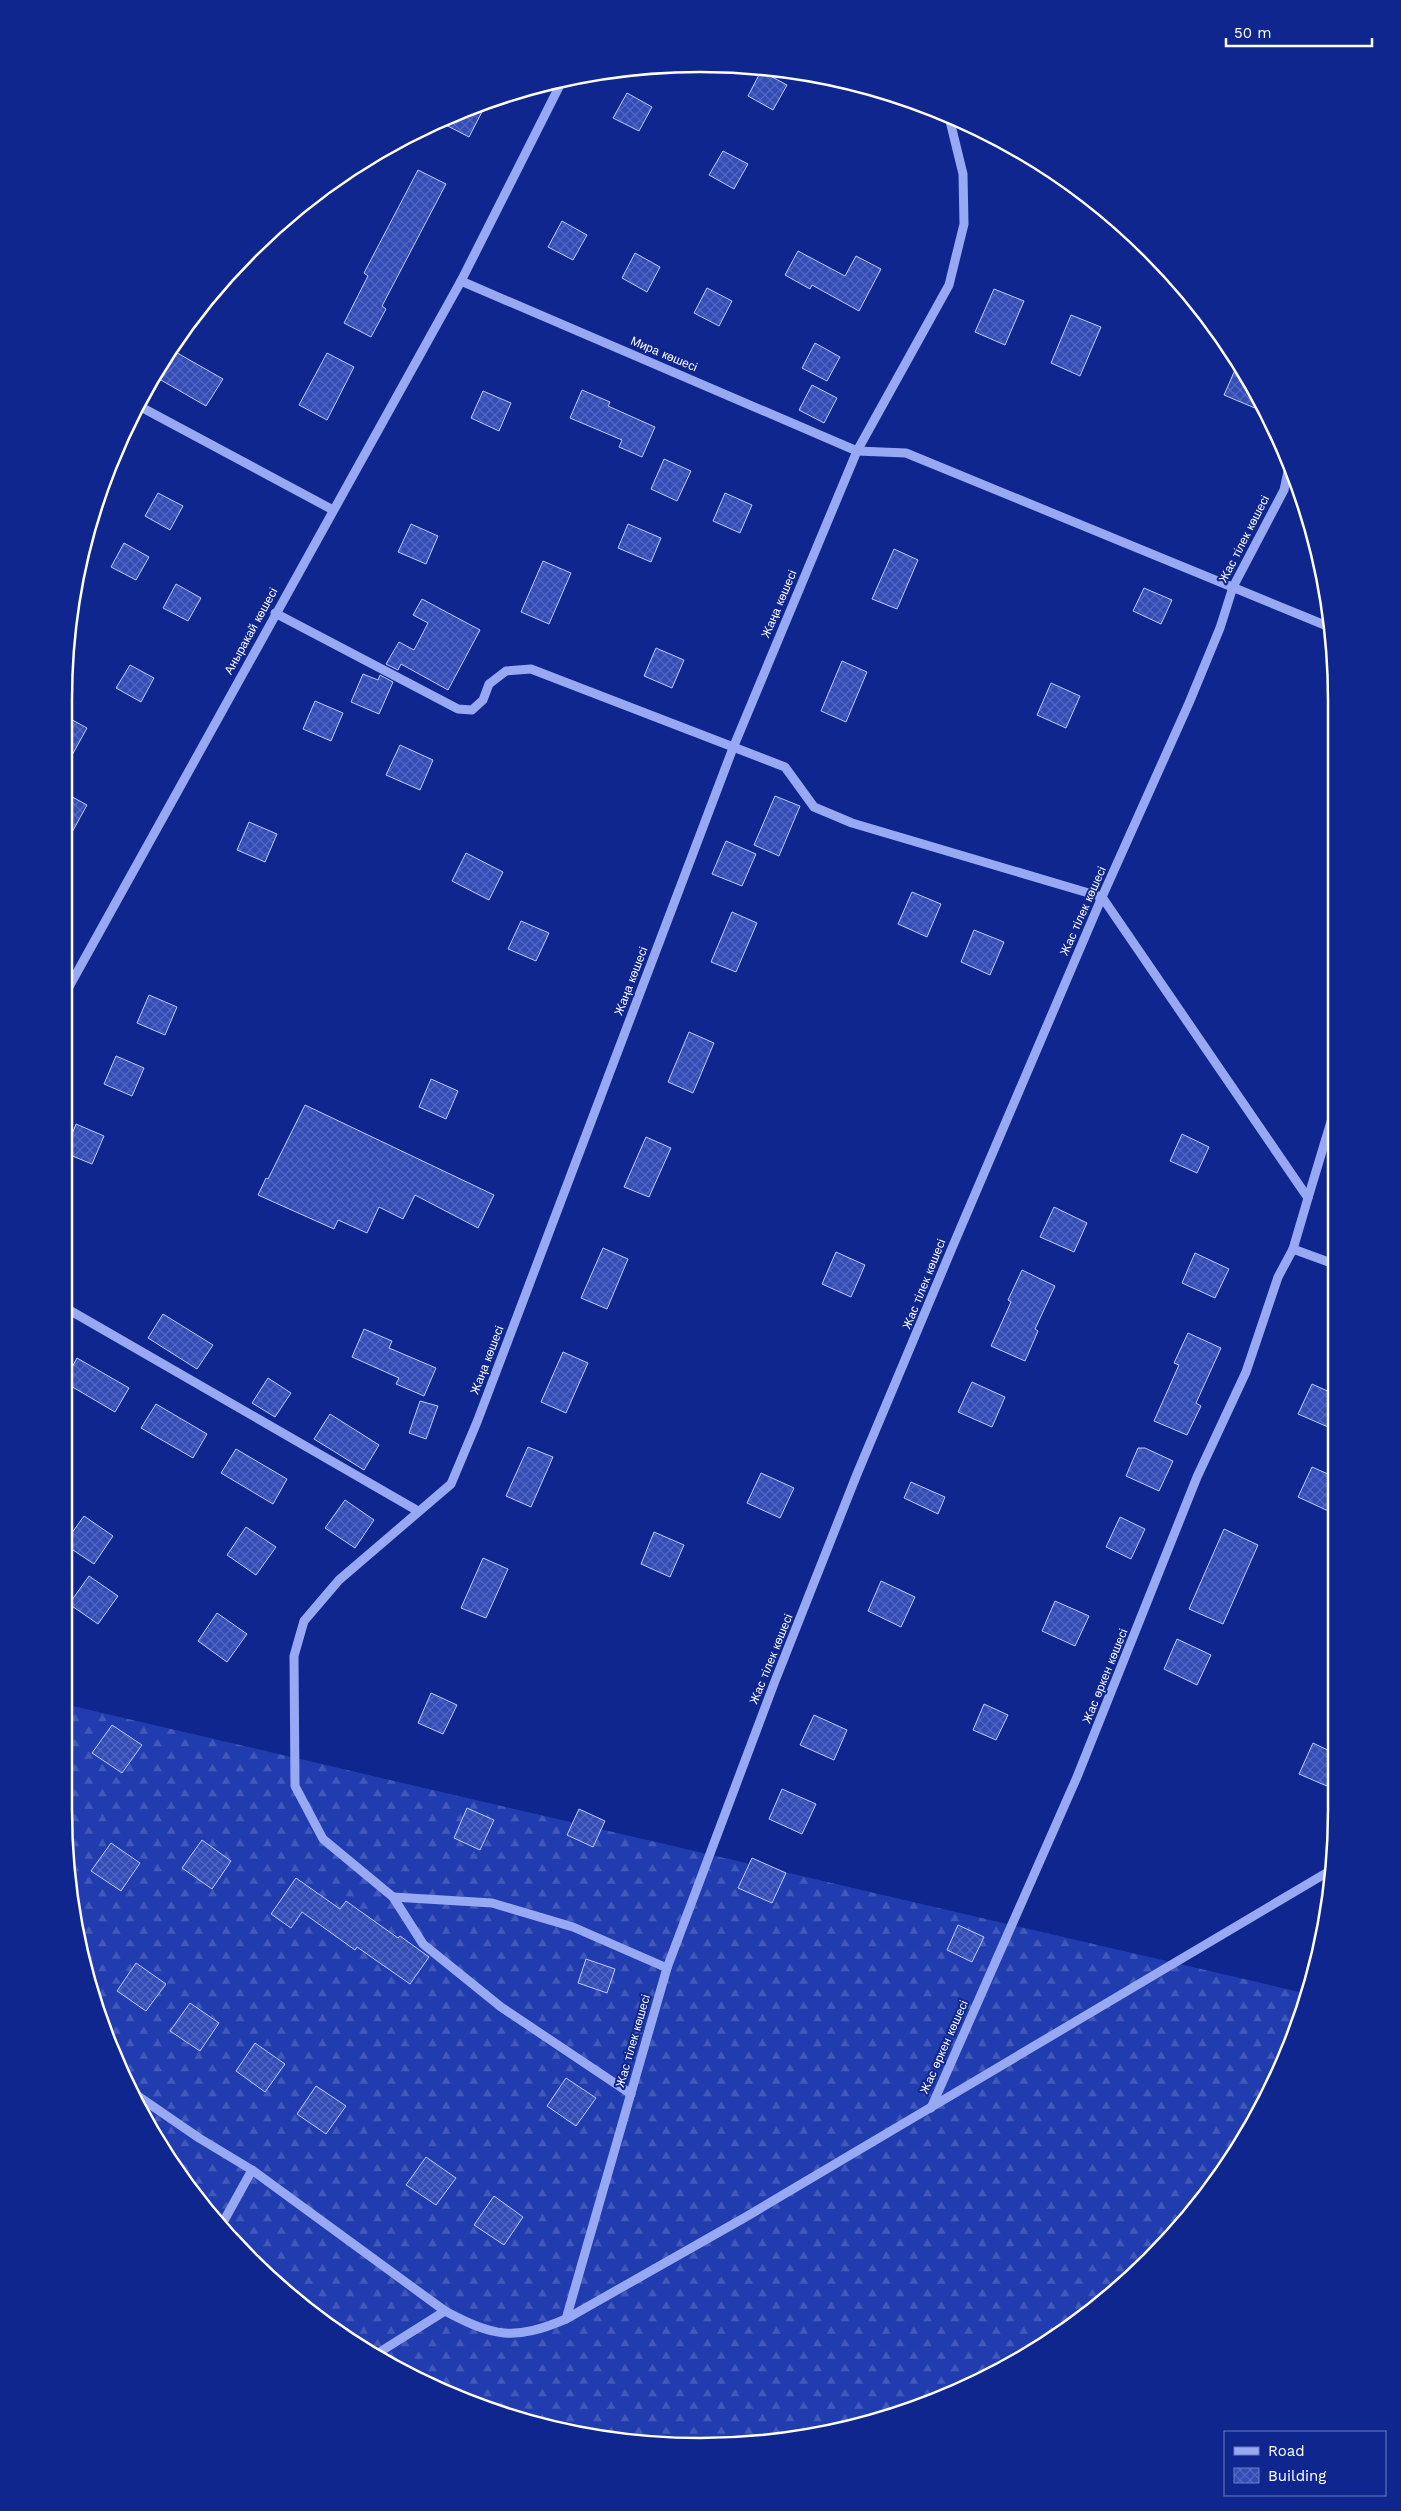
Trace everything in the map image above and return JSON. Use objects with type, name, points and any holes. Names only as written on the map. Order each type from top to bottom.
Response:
[{"type":"street","name":"Аныракай көшесі","points":[[73,979],[461,281],[558,90]]},
{"type":"street","name":"Жаңа көшесі","points":[[631,2094],[501,2007],[423,1944],[393,1897],[323,1839],[295,1786],[294,1656],[304,1621],[339,1580],[451,1484],[477,1422],[733,748],[857,451],[949,285],[964,224],[963,174],[951,124]]},
{"type":"street","name":"Мира көшесі","points":[[461,281],[857,451]]},
{"type":"street","points":[[145,409],[333,510]]},
{"type":"street","points":[[857,451],[906,453],[1324,624]]},
{"type":"street","name":"Жас тілек көшесі","points":[[566,2319],[623,2127],[667,1968],[775,1680],[857,1474],[1102,897],[1189,703],[1220,628],[1233,586],[1284,490],[1287,477]]},
{"type":"street","points":[[275,613],[458,709],[472,710],[483,700],[489,684],[506,671],[531,669],[785,767],[814,806],[852,823],[1102,897],[1308,1198]]},
{"type":"street","name":"Жас өркен көшесі","points":[[931,2108],[1077,1777],[1198,1477],[1246,1372],[1278,1277],[1293,1249],[1328,1134]]},
{"type":"street","points":[[1293,1249],[1328,1262]]},
{"type":"street","points":[[73,1312],[418,1511]]},
{"type":"street","points":[[144,2100],[198,2138],[252,2170],[445,2311],[478,2329],[507,2334],[538,2331],[566,2319],[931,2108],[1325,1874]]},
{"type":"street","points":[[393,1897],[492,1903],[574,1927],[667,1968]]},
{"type":"street","points":[[224,2220],[252,2170]]},
{"type":"street","points":[[381,2351],[445,2311]]},
{"type":"green space","points":[[73,1706],[1301,1992],[1281,2051],[1264,2088],[1223,2159],[1199,2193],[1145,2255],[1115,2283],[1049,2333],[1014,2354],[978,2374],[941,2391],[902,2405],[863,2417],[782,2433],[742,2437],[659,2437],[619,2433],[538,2417],[460,2391],[423,2374],[352,2333],[318,2309],[256,2255],[228,2225],[178,2159],[137,2088],[120,2051],[94,1973],[78,1892],[74,1852]]},
{"type":"building","points":[[759,76],[772,77],[787,85],[773,110],[748,96]]},
{"type":"building","points":[[627,93],[652,107],[639,131],[613,118]]},
{"type":"building","points":[[482,112],[469,137],[447,126]]},
{"type":"building","points":[[723,151],[748,164],[734,189],[709,175]]},
{"type":"building","points":[[418,170],[446,184],[382,306],[386,309],[371,337],[344,323],[368,276],[364,273]]},
{"type":"building","points":[[562,221],[587,235],[573,260],[548,247]]},
{"type":"building","points":[[798,251],[845,276],[856,256],[881,269],[859,311],[812,285],[810,289],[785,275]]},
{"type":"building","points":[[635,253],[660,267],[647,292],[622,278]]},
{"type":"building","points":[[707,288],[732,301],[719,326],[694,313]]},
{"type":"building","points":[[994,289],[1024,301],[1005,345],[975,332]]},
{"type":"building","points":[[1071,315],[1101,327],[1080,376],[1051,363]]},
{"type":"building","points":[[815,343],[840,357],[827,381],[802,368]]},
{"type":"building","points":[[177,353],[223,379],[206,406],[161,380]]},
{"type":"building","points":[[327,353],[354,367],[327,420],[299,405]]},
{"type":"building","points":[[1234,371],[1256,408],[1224,395]]},
{"type":"building","points":[[812,385],[837,398],[824,423],[799,410]]},
{"type":"building","points":[[582,390],[610,402],[608,406],[655,427],[642,457],[619,447],[622,440],[570,418]]},
{"type":"building","points":[[483,391],[511,403],[499,431],[471,418]]},
{"type":"building","points":[[664,459],[691,471],[677,501],[651,489]]},
{"type":"building","points":[[158,493],[183,506],[170,530],[145,516]]},
{"type":"building","points":[[725,493],[752,505],[740,533],[713,521]]},
{"type":"building","points":[[411,524],[438,536],[426,564],[398,552]]},
{"type":"building","points":[[628,524],[661,538],[651,562],[618,548]]},
{"type":"building","points":[[124,543],[149,557],[136,580],[111,567]]},
{"type":"building","points":[[894,549],[918,560],[897,609],[872,599]]},
{"type":"building","points":[[543,561],[571,573],[549,624],[521,612]]},
{"type":"building","points":[[176,584],[201,598],[188,621],[163,608]]},
{"type":"building","points":[[1144,588],[1172,600],[1161,624],[1133,611]]},
{"type":"building","points":[[422,599],[480,630],[448,690],[401,664],[398,670],[386,664],[399,642],[414,650],[428,623],[413,615]]},
{"type":"building","points":[[656,648],[684,660],[672,688],[644,676]]},
{"type":"building","points":[[842,661],[867,672],[846,722],[821,711]]},
{"type":"building","points":[[130,665],[154,678],[141,702],[116,688]]},
{"type":"building","points":[[363,674],[378,680],[380,675],[393,682],[379,714],[351,702]]},
{"type":"building","points":[[1051,683],[1080,696],[1066,728],[1037,715]]},
{"type":"building","points":[[315,701],[343,713],[331,741],[303,729]]},
{"type":"building","points":[[73,720],[87,728],[73,753]]},
{"type":"building","points":[[400,745],[433,760],[420,790],[386,775]]},
{"type":"building","points":[[775,796],[800,806],[779,856],[754,845]]},
{"type":"building","points":[[73,797],[87,805],[73,830]]},
{"type":"building","points":[[249,822],[277,834],[265,862],[237,850]]},
{"type":"building","points":[[726,841],[756,854],[742,886],[712,874]]},
{"type":"building","points":[[466,853],[503,872],[489,900],[452,881]]},
{"type":"building","points":[[912,892],[941,904],[927,937],[898,924]]},
{"type":"building","points":[[732,912],[757,923],[736,972],[711,962]]},
{"type":"building","points":[[521,921],[549,933],[536,961],[508,949]]},
{"type":"building","points":[[974,930],[1004,942],[990,975],[961,962]]},
{"type":"building","points":[[149,995],[177,1007],[165,1035],[137,1023]]},
{"type":"building","points":[[689,1032],[714,1043],[693,1093],[668,1082]]},
{"type":"building","points":[[116,1056],[144,1068],[132,1096],[104,1084]]},
{"type":"building","points":[[431,1079],[458,1091],[446,1119],[419,1107]]},
{"type":"building","points":[[305,1105],[494,1195],[478,1228],[415,1195],[403,1219],[379,1207],[367,1233],[338,1220],[334,1229],[258,1195]]},
{"type":"building","points":[[76,1124],[104,1136],[92,1164],[73,1156],[73,1132]]},
{"type":"building","points":[[1182,1134],[1209,1147],[1197,1173],[1170,1161]]},
{"type":"building","points":[[646,1137],[671,1148],[649,1197],[624,1187]]},
{"type":"building","points":[[1054,1207],[1087,1223],[1074,1252],[1040,1237]]},
{"type":"building","points":[[603,1248],[628,1259],[607,1309],[581,1298]]},
{"type":"building","points":[[836,1252],[865,1265],[851,1297],[822,1284]]},
{"type":"building","points":[[1195,1253],[1229,1269],[1215,1298],[1182,1283]]},
{"type":"building","points":[[1022,1270],[1055,1286],[1035,1329],[1038,1331],[1025,1361],[991,1346],[1011,1302],[1008,1300]]},
{"type":"building","points":[[163,1314],[213,1345],[197,1369],[148,1338]]},
{"type":"building","points":[[364,1329],[392,1341],[389,1348],[436,1368],[424,1396],[396,1384],[399,1378],[352,1357]]},
{"type":"building","points":[[1188,1333],[1221,1348],[1196,1403],[1201,1406],[1187,1435],[1154,1421],[1179,1365],[1174,1363]]},
{"type":"building","points":[[563,1352],[588,1363],[566,1413],[541,1402]]},
{"type":"building","points":[[77,1358],[129,1388],[115,1412],[73,1387],[73,1365]]},
{"type":"building","points":[[268,1378],[291,1393],[275,1417],[252,1403]]},
{"type":"building","points":[[972,1382],[1005,1397],[992,1427],[958,1412]]},
{"type":"building","points":[[1312,1384],[1328,1391],[1328,1427],[1298,1414]]},
{"type":"building","points":[[420,1401],[438,1406],[426,1439],[409,1433]]},
{"type":"building","points":[[156,1404],[207,1434],[193,1458],[141,1428]]},
{"type":"building","points":[[330,1414],[379,1445],[364,1470],[314,1439]]},
{"type":"building","points":[[528,1447],[553,1457],[531,1507],[506,1496]]},
{"type":"building","points":[[1138,1448],[1145,1448],[1173,1461],[1159,1491],[1126,1476]]},
{"type":"building","points":[[236,1449],[287,1479],[273,1504],[221,1473]]},
{"type":"building","points":[[1312,1467],[1328,1474],[1328,1511],[1298,1497]]},
{"type":"building","points":[[761,1473],[794,1488],[780,1518],[747,1503]]},
{"type":"building","points":[[911,1482],[945,1497],[938,1514],[904,1498]]},
{"type":"building","points":[[345,1500],[374,1520],[355,1548],[325,1528]]},
{"type":"building","points":[[84,1516],[113,1536],[94,1564],[73,1550],[73,1531]]},
{"type":"building","points":[[1120,1517],[1145,1529],[1131,1559],[1106,1547]]},
{"type":"building","points":[[246,1527],[276,1547],[256,1575],[227,1555]]},
{"type":"building","points":[[1224,1529],[1258,1545],[1223,1624],[1189,1609]]},
{"type":"building","points":[[654,1532],[684,1545],[670,1577],[641,1564]]},
{"type":"building","points":[[483,1558],[508,1569],[486,1618],[461,1608]]},
{"type":"building","points":[[89,1576],[118,1596],[98,1624],[73,1607],[73,1598]]},
{"type":"building","points":[[881,1581],[915,1597],[901,1627],[868,1611]]},
{"type":"building","points":[[1055,1601],[1089,1616],[1075,1646],[1042,1631]]},
{"type":"building","points":[[217,1613],[247,1634],[227,1662],[198,1641]]},
{"type":"building","points":[[1177,1639],[1211,1655],[1197,1685],[1164,1669]]},
{"type":"building","points":[[431,1693],[457,1705],[443,1734],[418,1723]]},
{"type":"building","points":[[984,1704],[1008,1715],[996,1740],[973,1730]]},
{"type":"building","points":[[814,1715],[847,1730],[834,1760],[800,1745]]},
{"type":"building","points":[[112,1725],[142,1745],[122,1773],[92,1753]]},
{"type":"building","points":[[1313,1743],[1328,1750],[1328,1787],[1299,1774]]},
{"type":"building","points":[[782,1789],[816,1804],[802,1834],[769,1819]]},
{"type":"building","points":[[467,1808],[494,1820],[480,1850],[454,1838]]},
{"type":"building","points":[[579,1809],[605,1821],[593,1847],[567,1835]]},
{"type":"building","points":[[202,1840],[231,1861],[212,1889],[182,1868]]},
{"type":"building","points":[[111,1843],[140,1863],[121,1891],[91,1871]]},
{"type":"building","points":[[752,1858],[786,1873],[772,1903],[738,1888]]},
{"type":"building","points":[[296,1878],[340,1909],[346,1901],[398,1938],[400,1936],[429,1957],[410,1984],[357,1947],[355,1950],[302,1912],[291,1928],[271,1914]]},
{"type":"building","points":[[958,1925],[984,1937],[972,1962],[947,1950]]},
{"type":"building","points":[[586,1959],[615,1969],[607,1993],[578,1983]]},
{"type":"building","points":[[136,1963],[166,1984],[146,2011],[117,1991]]},
{"type":"building","points":[[190,2003],[219,2023],[200,2051],[170,2031]]},
{"type":"building","points":[[255,2043],[285,2064],[265,2092],[236,2071]]},
{"type":"building","points":[[566,2078],[596,2098],[576,2126],[547,2106]]},
{"type":"building","points":[[316,2086],[346,2106],[326,2134],[297,2114]]},
{"type":"building","points":[[426,2157],[456,2178],[436,2205],[406,2185]]},
{"type":"building","points":[[494,2196],[523,2217],[504,2245],[474,2225]]}]
